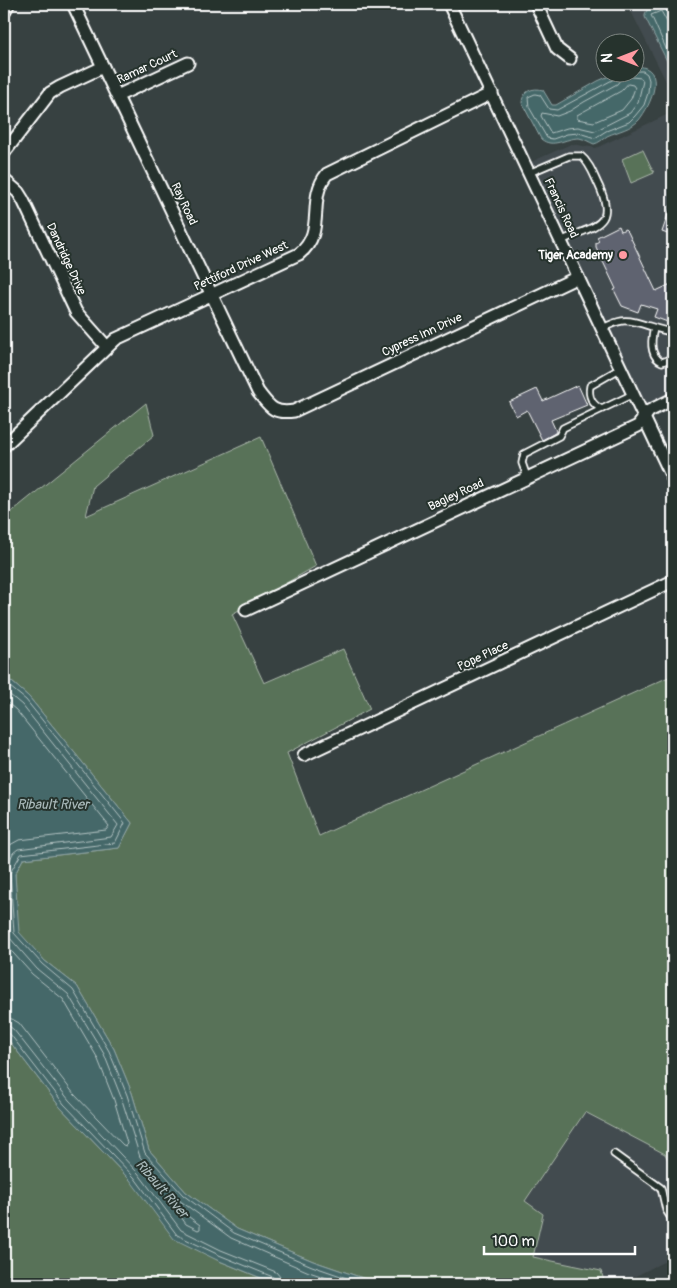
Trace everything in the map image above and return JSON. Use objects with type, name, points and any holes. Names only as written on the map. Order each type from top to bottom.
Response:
[{"type":"street","name":"Ray Road","points":[[73,4],[258,392],[269,407],[277,411]]},
{"type":"street","name":"Francis Road","points":[[449,4],[673,479]]},
{"type":"street","points":[[536,4],[557,49],[570,59]]},
{"type":"street","name":"Ramar Court","points":[[117,96],[188,63]]},
{"type":"street","points":[[4,152],[50,93],[103,67]]},
{"type":"street","name":"Pettiford Drive West","points":[[4,446],[116,339],[299,254],[312,241],[318,191],[321,182],[327,174],[492,93]]},
{"type":"street","name":"Dandridge Drive","points":[[4,180],[18,192],[23,200],[76,312],[107,347]]},
{"type":"street","name":"Cypress Inn Drive","points":[[277,411],[294,411],[578,277]]},
{"type":"street","name":"Bagley Road","points":[[246,610],[638,426],[649,411],[673,399]]},
{"type":"street","name":"Pope Place","points":[[304,755],[673,581]]},
{"type":"lane","points":[[4,18],[12,4]]},
{"type":"lane","points":[[529,173],[569,156],[581,156],[589,164],[606,201],[606,214],[600,223],[562,241]]},
{"type":"lane","points":[[602,328],[620,321],[627,321],[673,332]]},
{"type":"lane","points":[[654,328],[651,339],[652,351],[657,360],[662,362],[673,358]]},
{"type":"lane","points":[[602,409],[592,402],[590,386],[621,368]]},
{"type":"lane","points":[[527,477],[522,463],[524,454],[560,436],[563,428],[633,394]]},
{"type":"lane","points":[[614,1154],[661,1188],[666,1210],[673,1221]]},
{"type":"shaded area","points":[[636,4],[673,4],[673,88],[670,89],[644,37],[644,32],[642,32],[629,7]]},
{"type":"shaded area","name":"Tiger Academy","points":[[673,112],[673,394],[644,407],[529,163],[571,144],[596,148]]},
{"type":"shaded area","points":[[585,1112],[665,1154],[673,1169],[673,1257],[620,1284],[605,1284],[601,1271],[533,1257],[543,1215],[525,1201]]},
{"type":"green space","points":[[643,150],[654,173],[631,183],[622,159]]},
{"type":"green space","points":[[146,403],[154,435],[93,486],[86,516],[261,437],[316,566],[232,614],[264,683],[343,649],[370,709],[287,753],[319,836],[673,675],[673,1169],[665,1154],[585,1112],[525,1201],[543,1214],[533,1257],[601,1271],[605,1284],[380,1284],[313,1261],[237,1229],[186,1192],[149,1150],[132,1093],[114,1049],[77,986],[45,961],[18,932],[15,874],[23,859],[119,848],[132,823],[29,697],[4,675],[4,518]]},
{"type":"green space","points":[[4,1034],[60,1107],[130,1180],[217,1260],[276,1284],[4,1284]]},
{"type":"water","points":[[662,4],[667,9],[672,26],[673,73],[645,17],[647,10]]},
{"type":"water","points":[[644,68],[652,73],[654,88],[652,97],[639,120],[628,128],[607,136],[594,144],[579,138],[555,143],[546,142],[541,139],[522,103],[522,99],[529,91],[539,89],[543,90],[552,105],[556,105],[596,82],[644,82]]},
{"type":"water","name":"Ribault River","points":[[4,675],[29,697],[132,823],[119,848],[23,859],[15,874],[19,932],[45,961],[77,986],[114,1049],[132,1093],[149,1150],[186,1192],[237,1229],[313,1261],[380,1284],[276,1284],[217,1260],[174,1239],[130,1180],[60,1107],[4,1034]]},
{"type":"building","points":[[673,204],[673,236],[662,232]]},
{"type":"building","points":[[619,226],[621,231],[625,229],[628,232],[656,291],[673,283],[673,324],[654,317],[657,309],[641,304],[638,312],[622,306],[596,247],[596,243],[599,241],[597,237]]},
{"type":"building","points":[[578,385],[587,405],[551,420],[556,431],[542,440],[527,410],[516,416],[509,402],[537,389],[543,401]]},
{"type":"place","name":"Tiger Academy","points":[[623,255]]}]
